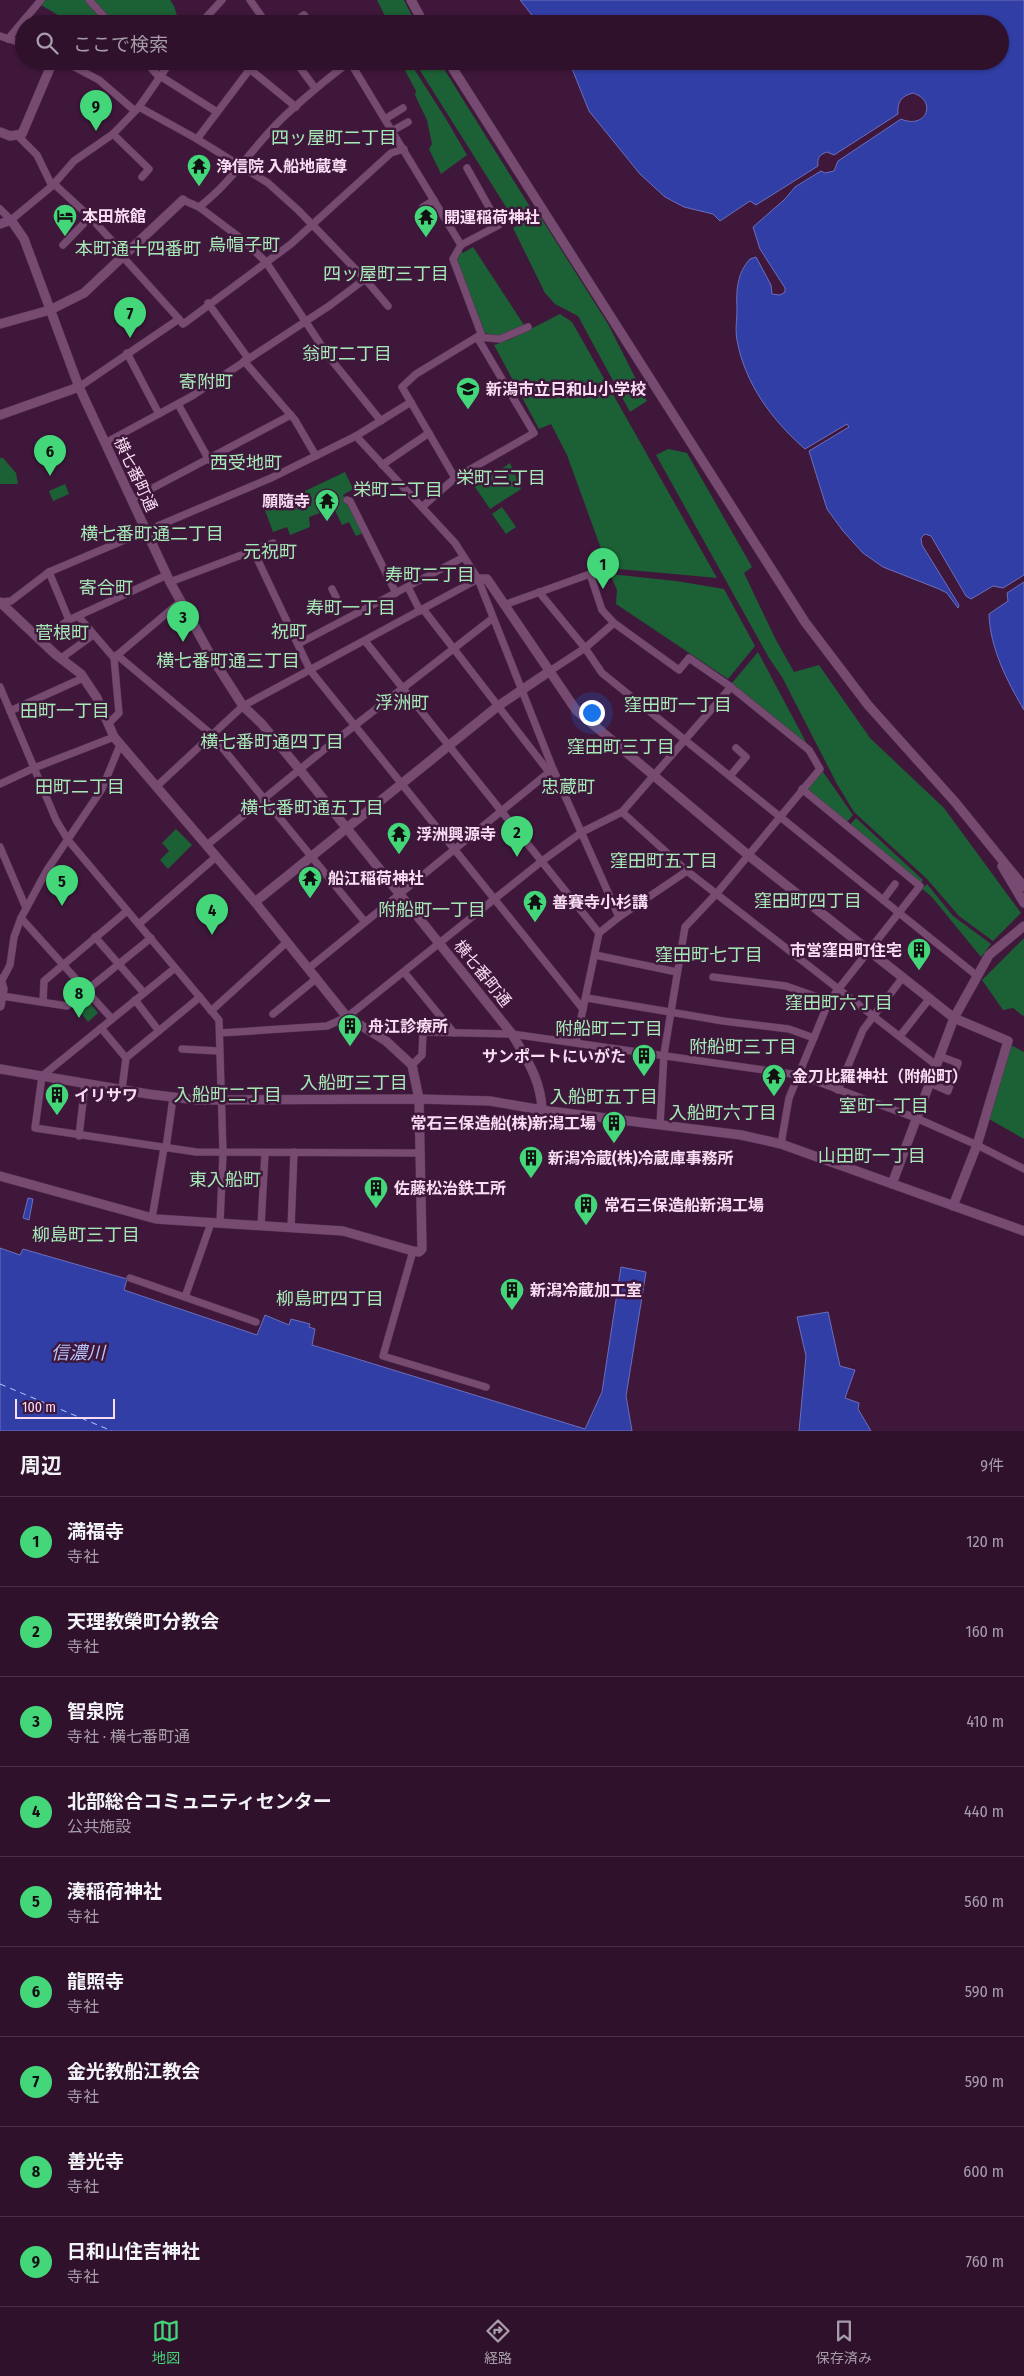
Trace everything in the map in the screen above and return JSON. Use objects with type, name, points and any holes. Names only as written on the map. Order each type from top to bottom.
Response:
[{"type":"street","points":[[28,15],[41,0]]},
{"type":"street","points":[[89,0],[103,15]]},
{"type":"street","points":[[208,15],[222,0]]},
{"type":"street","points":[[250,0],[261,15]]},
{"type":"street","points":[[411,0],[419,15]]},
{"type":"street","points":[[8,38],[15,30]]},
{"type":"street","points":[[0,36],[15,41]]},
{"type":"street","points":[[0,132],[10,136],[22,134],[49,70]]},
{"type":"street","points":[[80,70],[99,80],[137,109],[198,139],[268,183],[311,224],[388,306]]},
{"type":"street","points":[[153,70],[159,76],[217,112]]},
{"type":"street","points":[[0,224],[11,220],[52,184],[74,161],[113,134],[137,109],[164,70]]},
{"type":"street","points":[[198,139],[249,70]]},
{"type":"street","points":[[251,70],[296,107]]},
{"type":"street","points":[[302,70],[315,88]]},
{"type":"street","points":[[199,207],[218,193],[315,88],[340,70]]},
{"type":"street","points":[[356,70],[461,245]]},
{"type":"street","points":[[454,70],[805,622],[868,706],[981,832],[1024,886]]},
{"type":"street","points":[[385,119],[403,108]]},
{"type":"street","points":[[392,131],[408,122]]},
{"type":"street","points":[[113,134],[149,169],[142,177]]},
{"type":"street","points":[[16,135],[37,155],[52,184],[90,217],[183,324],[208,303],[291,244],[391,154],[404,149]]},
{"type":"street","points":[[422,507],[455,478],[534,433],[480,337],[453,259],[461,245],[500,225],[467,168]]},
{"type":"street","points":[[0,324],[50,310],[84,292],[183,200],[199,207],[243,240],[266,262],[329,357],[381,421]]},
{"type":"street","points":[[423,207],[434,200]]},
{"type":"street","points":[[0,209],[11,220]]},
{"type":"street","points":[[63,245],[90,217]]},
{"type":"street","name":"横七番町通","points":[[11,220],[24,239],[79,387],[180,602],[243,706],[261,723],[300,770],[512,1034],[532,1068],[540,1087],[542,1110]]},
{"type":"street","points":[[105,443],[178,404],[305,322],[364,279]]},
{"type":"street","points":[[208,303],[246,359],[291,415],[316,456]]},
{"type":"street","points":[[0,415],[79,387],[179,320]]},
{"type":"street","points":[[455,478],[402,387],[416,374],[480,337],[500,339],[528,327]]},
{"type":"street","points":[[128,353],[159,414]]},
{"type":"street","points":[[0,602],[11,602],[49,572],[253,486],[316,456],[356,436],[411,402]]},
{"type":"street","points":[[178,404],[208,460]]},
{"type":"street","points":[[132,500],[291,415]]},
{"type":"street","points":[[382,465],[429,433]]},
{"type":"street","points":[[356,436],[422,507],[464,557],[478,579],[551,771],[582,832],[619,917]]},
{"type":"street","points":[[346,500],[350,501],[396,593]]},
{"type":"street","points":[[40,640],[69,620],[168,578],[273,543]]},
{"type":"street","points":[[253,550],[310,670],[583,1009]]},
{"type":"street","points":[[298,644],[464,557]]},
{"type":"street","points":[[504,605],[590,574],[606,571]]},
{"type":"street","points":[[49,572],[69,620]]},
{"type":"street","points":[[590,574],[602,610],[614,623],[679,670],[689,658],[731,687],[809,750],[820,769],[717,893],[685,927],[664,1054],[660,1125]]},
{"type":"street","points":[[157,786],[243,706],[478,579],[487,579],[576,710],[653,777],[748,855],[954,1018],[1008,1041],[977,1144],[953,1206]]},
{"type":"street","points":[[408,587],[422,610],[451,648],[551,771]]},
{"type":"street","points":[[332,589],[336,597]]},
{"type":"street","points":[[539,592],[586,648],[602,673],[976,975]]},
{"type":"street","points":[[0,602],[60,659],[84,678],[97,698],[114,737],[120,745],[217,856],[347,1017],[386,1041],[412,1066],[419,1099],[422,1249],[419,1252],[413,1251],[343,1231],[152,1218],[0,1176]]},
{"type":"street","points":[[116,656],[180,602]]},
{"type":"street","points":[[78,616],[93,635],[116,656],[211,734],[365,922]]},
{"type":"street","points":[[207,845],[451,648],[493,618]]},
{"type":"street","points":[[255,902],[345,827],[498,706],[586,648],[614,623]]},
{"type":"street","points":[[60,659],[93,635]]},
{"type":"street","points":[[366,641],[599,933]]},
{"type":"street","points":[[108,724],[119,713],[116,656]]},
{"type":"street","points":[[10,711],[84,678]]},
{"type":"street","points":[[0,687],[56,820],[68,840],[219,1020],[223,1153],[215,1223],[185,1297]]},
{"type":"street","points":[[220,1033],[327,1026],[347,1017],[542,861],[582,832],[622,812],[731,687]]},
{"type":"street","points":[[0,784],[34,768],[114,737]]},
{"type":"street","points":[[0,1006],[2,996],[1,981],[10,965],[14,938],[21,918],[47,870],[102,789],[120,745]]},
{"type":"street","points":[[730,776],[746,757],[736,748]]},
{"type":"street","points":[[309,968],[551,771]]},
{"type":"street","points":[[781,1144],[789,1098],[829,1001],[920,886],[802,789]]},
{"type":"street","points":[[622,812],[687,871],[900,1036],[938,1061],[958,1063],[948,1090],[930,1084]]},
{"type":"street","points":[[981,832],[1024,903]]},
{"type":"street","points":[[0,847],[26,908]]},
{"type":"street","points":[[139,924],[217,856]]},
{"type":"street","points":[[576,1042],[587,998],[599,933],[619,917],[687,871]]},
{"type":"street","points":[[883,900],[895,884]]},
{"type":"street","points":[[42,1002],[44,981],[128,911]]},
{"type":"street","points":[[21,918],[112,1019]]},
{"type":"street","points":[[892,1184],[954,1018],[976,975],[989,955],[1024,926]]},
{"type":"street","points":[[95,937],[144,993]]},
{"type":"street","points":[[2,996],[67,1006],[151,938]]},
{"type":"street","points":[[211,1011],[287,942]]},
{"type":"street","points":[[596,955],[677,972]]},
{"type":"street","points":[[175,968],[42,1076],[35,1128],[165,1148],[223,1153],[420,1153]]},
{"type":"street","points":[[404,972],[454,1033]]},
{"type":"street","points":[[713,977],[786,986],[829,1001]]},
{"type":"street","points":[[838,1090],[861,1034],[903,977]]},
{"type":"street","points":[[273,1014],[317,978]]},
{"type":"street","points":[[122,1088],[126,1058],[200,997]]},
{"type":"street","points":[[587,998],[789,1029],[814,1038]]},
{"type":"street","points":[[900,1036],[930,998]]},
{"type":"street","points":[[135,1000],[159,1031]]},
{"type":"street","points":[[101,1028],[126,1058]]},
{"type":"street","points":[[412,1066],[422,1055],[423,1032],[512,1034],[664,1054],[799,1075],[916,1118],[977,1144],[1024,1169]]},
{"type":"street","points":[[182,1049],[219,1051]]},
{"type":"street","points":[[0,1069],[173,1098],[222,1101],[419,1099],[490,1101],[542,1110],[741,1135],[781,1144],[1024,1231]]},
{"type":"street","points":[[79,1136],[86,1084]]},
{"type":"street","points":[[152,1218],[173,1098]]},
{"type":"street","points":[[291,1228],[294,1152]]},
{"type":"street","points":[[261,1226],[265,1153]]},
{"type":"street","points":[[413,1251],[383,1356],[486,1387]]},
{"type":"street","points":[[130,1278],[256,1322]]},
{"type":"green space","points":[[45,0],[86,0],[100,15],[58,15],[41,5]]},
{"type":"green space","points":[[93,0],[170,0],[177,15],[106,15]]},
{"type":"green space","points":[[377,0],[404,0],[412,15],[384,15]]},
{"type":"green space","points":[[405,70],[415,70],[467,155],[441,174],[429,149],[432,144],[427,120],[415,95],[416,91]]},
{"type":"green space","points":[[420,70],[445,70],[532,210],[512,222],[508,210]]},
{"type":"green space","points":[[538,213],[608,324],[647,401],[630,412],[578,316],[555,304],[545,293],[513,228]]},
{"type":"green space","points":[[473,247],[524,325],[500,336],[485,333],[457,261],[461,251],[463,253]]},
{"type":"green space","points":[[560,314],[572,322],[717,578],[608,568],[567,455],[551,424],[539,429],[494,345],[511,339]]},
{"type":"green space","points":[[668,449],[687,453],[752,567],[744,573],[776,640],[794,672],[819,665],[870,738],[944,808],[1021,913],[993,941],[959,916],[927,879],[854,812],[837,784],[782,677],[769,658],[656,455]]},
{"type":"green space","points":[[0,458],[3,458],[16,473],[18,484],[0,484]]},
{"type":"green space","points":[[510,463],[521,489],[490,509],[475,487]]},
{"type":"green space","points":[[345,472],[353,489],[343,495],[363,533],[356,536],[349,522],[342,525],[334,508],[309,517],[310,527],[290,535],[287,527],[273,532],[265,510]]},
{"type":"green space","points":[[65,484],[69,494],[53,501],[49,491]]},
{"type":"green space","points":[[502,507],[516,527],[506,534],[492,514]]},
{"type":"green space","points":[[610,574],[676,581],[724,589],[755,646],[728,679],[616,604],[617,590]]},
{"type":"green space","points":[[758,652],[807,744],[732,683]]},
{"type":"green space","points":[[821,769],[853,815],[846,823],[806,789]]},
{"type":"green space","points":[[856,818],[923,880],[920,885],[849,826]]},
{"type":"green space","points":[[176,829],[192,845],[168,869],[160,860],[169,851],[162,843]]},
{"type":"green space","points":[[927,884],[953,916],[991,944],[981,957],[931,896],[922,889]]},
{"type":"green space","points":[[1024,938],[1023,1016],[1013,1008],[1003,1010],[982,980]]},
{"type":"green space","points":[[86,998],[98,1013],[88,1022],[81,1013],[79,1014],[74,1009]]},
{"type":"green space","points":[[1011,1045],[1024,1052],[1024,1139],[989,1119]]},
{"type":"water","points":[[520,0],[1024,0],[1024,575],[1003,588],[993,586],[971,599],[966,596],[931,536],[925,534],[921,538],[922,545],[959,605],[958,608],[947,593],[883,567],[863,553],[843,531],[827,509],[809,451],[849,427],[847,424],[805,449],[771,413],[753,386],[746,372],[737,340],[738,283],[742,270],[750,259],[756,257],[771,285],[772,294],[780,295],[785,292],[785,288],[760,249],[753,227],[785,199],[795,187],[821,171],[825,173],[834,171],[838,161],[901,119],[917,121],[922,118],[927,108],[921,97],[913,93],[905,96],[899,103],[898,114],[834,155],[827,152],[822,154],[818,159],[818,166],[756,205],[750,201],[720,221],[713,214],[684,207],[665,197],[640,174],[589,111],[573,70],[1009,70],[1009,15],[532,15]]},
{"type":"water","points":[[1024,582],[1024,710],[1000,664],[992,639],[989,614],[1008,601],[1007,593]]},
{"type":"water","points":[[28,1198],[33,1199],[29,1220],[23,1218]]},
{"type":"water","name":"信濃川","points":[[0,1248],[20,1255],[23,1249],[127,1279],[124,1290],[257,1335],[265,1315],[289,1325],[291,1319],[310,1324],[309,1327],[315,1329],[312,1345],[585,1429],[602,1392],[621,1267],[646,1272],[626,1396],[632,1431],[0,1431]]},
{"type":"water","points":[[828,1312],[840,1366],[855,1370],[845,1398],[859,1403],[858,1409],[871,1431],[799,1431],[806,1356],[797,1317]]},
{"type":"ferry route","points":[[0,1384],[112,1431]]},
{"type":"place","name":"日和山住吉神社","points":[[96,131]]},
{"type":"place","name":"浄信院 入船地蔵尊","points":[[199,187]]},
{"type":"place","name":"本田旅館","points":[[65,237]]},
{"type":"place","name":"開運稲荷神社","points":[[426,238]]},
{"type":"place","name":"金光教船江教会","points":[[130,338]]},
{"type":"place","name":"新潟市立日和山小学校","points":[[468,410]]},
{"type":"place","name":"龍照寺","points":[[50,476]]},
{"type":"place","name":"願隨寺","points":[[327,522]]},
{"type":"place","name":"満福寺","points":[[603,589]]},
{"type":"place","name":"智泉院","points":[[183,642]]},
{"type":"place","name":"浮洲興源寺","points":[[399,855]]},
{"type":"place","name":"天理教榮町分教会","points":[[517,857]]},
{"type":"place","name":"船江稲荷神社","points":[[310,899]]},
{"type":"place","name":"湊稲荷神社","points":[[62,906]]},
{"type":"place","name":"善賽寺小杉講","points":[[535,923]]},
{"type":"place","name":"北部総合コミュニティセンター","points":[[212,935]]},
{"type":"place","name":"市営窪田町住宅","points":[[919,971]]},
{"type":"place","name":"善光寺","points":[[79,1018]]},
{"type":"place","name":"舟江診療所","points":[[350,1047]]},
{"type":"place","name":"サンポートにいがた","points":[[644,1077]]},
{"type":"place","name":"金刀比羅神社（附船町）","points":[[774,1097]]},
{"type":"place","name":"イリサワ","points":[[57,1116]]},
{"type":"place","name":"常石三保造船(株)新潟工場","points":[[614,1144]]},
{"type":"place","name":"新潟冷蔵(株)冷蔵庫事務所","points":[[531,1179]]},
{"type":"place","name":"佐藤松治鉄工所","points":[[376,1209]]},
{"type":"place","name":"常石三保造船新潟工場","points":[[586,1226]]},
{"type":"place","name":"新潟冷蔵加工室","points":[[512,1311]]},
{"type":"district","name":"四ッ屋町二丁目","points":[[334,138]]},
{"type":"district","name":"烏帽子町","points":[[244,245]]},
{"type":"district","name":"本町通十四番町","points":[[138,249]]},
{"type":"district","name":"四ッ屋町三丁目","points":[[386,274]]},
{"type":"district","name":"翁町二丁目","points":[[347,354]]},
{"type":"district","name":"寄附町","points":[[206,382]]},
{"type":"district","name":"西受地町","points":[[246,463]]},
{"type":"district","name":"栄町三丁目","points":[[501,478]]},
{"type":"district","name":"栄町二丁目","points":[[398,490]]},
{"type":"district","name":"横七番町通二丁目","points":[[152,534]]},
{"type":"district","name":"元祝町","points":[[270,552]]},
{"type":"district","name":"寿町二丁目","points":[[430,575]]},
{"type":"district","name":"寄合町","points":[[106,588]]},
{"type":"district","name":"寿町一丁目","points":[[351,608]]},
{"type":"district","name":"祝町","points":[[289,632]]},
{"type":"district","name":"菅根町","points":[[62,633]]},
{"type":"district","name":"横七番町通三丁目","points":[[228,661]]},
{"type":"district","name":"浮洲町","points":[[402,703]]},
{"type":"district","name":"窪田町一丁目","points":[[678,705]]},
{"type":"district","name":"田町一丁目","points":[[65,711]]},
{"type":"district","name":"横七番町通四丁目","points":[[272,742]]},
{"type":"district","name":"窪田町三丁目","points":[[621,747]]},
{"type":"district","name":"田町二丁目","points":[[80,787]]},
{"type":"district","name":"忠蔵町","points":[[568,787]]},
{"type":"district","name":"横七番町通五丁目","points":[[312,808]]},
{"type":"district","name":"窪田町五丁目","points":[[664,861]]},
{"type":"district","name":"窪田町四丁目","points":[[808,901]]},
{"type":"district","name":"附船町一丁目","points":[[432,910]]},
{"type":"district","name":"窪田町七丁目","points":[[709,955]]},
{"type":"district","name":"窪田町六丁目","points":[[839,1003]]},
{"type":"district","name":"附船町二丁目","points":[[609,1029]]},
{"type":"district","name":"附船町三丁目","points":[[743,1047]]},
{"type":"district","name":"入船町三丁目","points":[[354,1083]]},
{"type":"district","name":"入船町二丁目","points":[[228,1095]]},
{"type":"district","name":"入船町五丁目","points":[[604,1097]]},
{"type":"district","name":"室町一丁目","points":[[884,1106]]},
{"type":"district","name":"入船町六丁目","points":[[723,1113]]},
{"type":"district","name":"山田町一丁目","points":[[872,1156]]},
{"type":"district","name":"東入船町","points":[[225,1180]]},
{"type":"district","name":"柳島町三丁目","points":[[86,1235]]},
{"type":"district","name":"柳島町四丁目","points":[[330,1299]]}]
